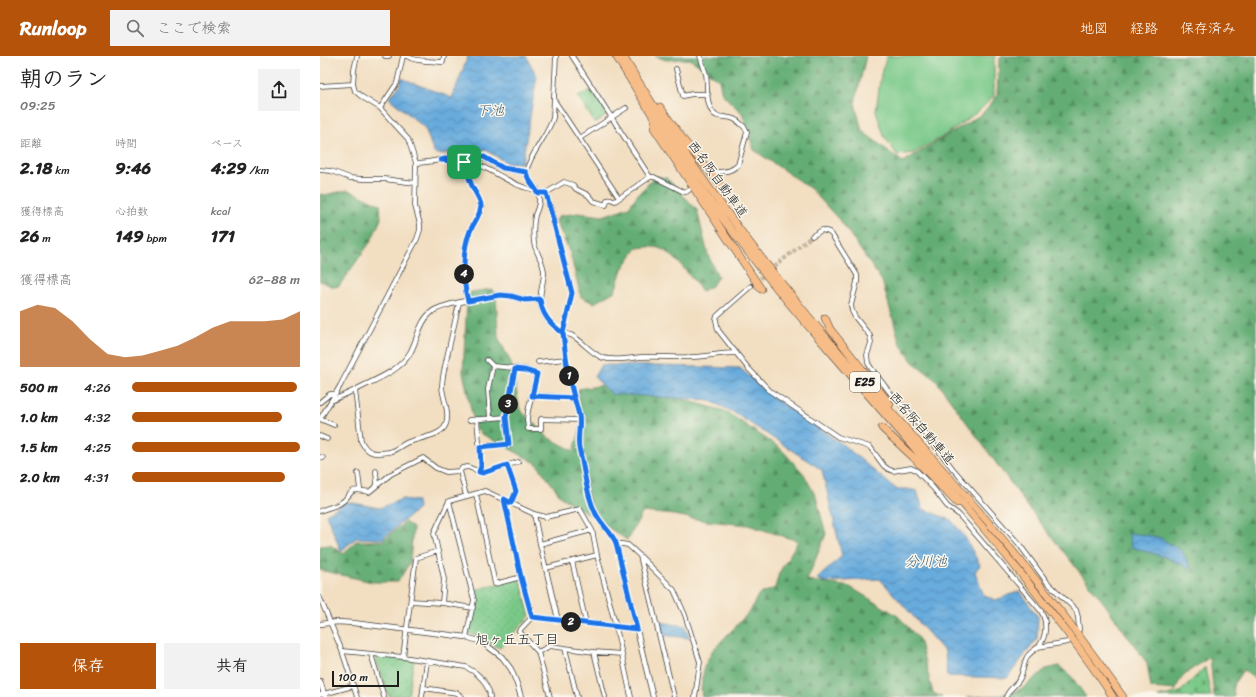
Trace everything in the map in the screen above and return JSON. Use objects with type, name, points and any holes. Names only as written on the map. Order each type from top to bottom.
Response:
[{"type":"highway","name":"西名阪自動車道","points":[[616,56],[655,121],[711,202],[769,278],[832,354],[965,505],[1017,568],[1082,651],[1113,697]]},
{"type":"highway","name":"西名阪自動車道","points":[[623,56],[692,164],[756,250],[822,332],[999,535],[1066,618],[1123,697]]},
{"type":"highway","points":[[635,76],[640,78],[685,142],[723,188]]},
{"type":"highway","points":[[655,121],[654,128],[760,289]]},
{"type":"highway","points":[[824,318],[830,329],[931,452],[931,457]]},
{"type":"highway","points":[[882,428],[913,457],[956,503],[965,505]]},
{"type":"street","points":[[334,425],[320,419],[336,394],[382,308],[417,239],[420,230],[420,224],[415,206],[416,163],[408,139],[380,108],[355,91],[353,84],[357,56]]},
{"type":"street","points":[[380,108],[397,83],[404,56],[424,61],[443,62],[444,56]]},
{"type":"street","points":[[556,56],[553,118],[526,172],[528,178],[538,191],[539,202],[533,234],[544,273],[540,299],[541,306],[546,317],[554,327],[563,333],[571,335],[604,358],[692,357],[729,353],[736,354]]},
{"type":"street","points":[[572,56],[650,177]]},
{"type":"street","points":[[700,56],[706,75],[710,106],[713,113],[716,116],[734,118],[746,129],[747,132],[738,165],[729,172],[714,173]]},
{"type":"street","points":[[676,69],[682,96],[692,94],[708,94]]},
{"type":"street","points":[[320,86],[353,84]]},
{"type":"street","points":[[554,100],[619,198]]},
{"type":"street","points":[[580,138],[612,119],[626,108]]},
{"type":"street","points":[[416,163],[428,163],[462,155],[484,157],[503,168],[526,172]]},
{"type":"street","points":[[441,160],[464,162],[485,168],[518,185],[546,193],[564,182],[573,185],[576,189],[588,195],[593,201],[606,205],[607,200],[611,199],[615,201],[650,177],[654,177],[682,191],[686,192],[689,190]]},
{"type":"street","points":[[464,162],[472,188],[480,200],[481,205],[466,244],[464,283],[468,301]]},
{"type":"street","points":[[320,170],[331,171],[350,178],[384,178],[415,183]]},
{"type":"street","points":[[546,193],[572,293],[563,333],[568,375],[580,420],[578,443],[591,503],[597,518],[614,538],[616,543],[653,697]]},
{"type":"street","points":[[812,236],[822,230],[829,232],[835,239],[857,275],[857,282],[851,305],[852,311],[854,317],[870,336],[871,343],[867,355],[868,363],[874,372],[891,394],[911,415],[953,468],[1020,544],[1047,582],[1076,610],[1079,630]]},
{"type":"street","points":[[750,286],[717,316],[716,320],[718,330],[752,372],[770,390],[829,432],[845,440],[870,447],[888,469],[893,471],[911,468],[916,470],[934,489],[947,506],[958,514],[1041,611],[1044,616],[1045,629],[1042,640],[1038,647],[1026,658],[1021,676],[1009,690],[1006,697]]},
{"type":"street","points":[[331,402],[390,372],[398,366],[410,353],[421,325],[426,317],[441,307],[500,295],[525,300],[540,299]]},
{"type":"street","points":[[355,390],[362,441],[365,448],[374,453],[380,454],[393,451],[407,443],[440,431],[446,424],[447,413],[442,387],[459,303]]},
{"type":"street","points":[[538,362],[566,359]]},
{"type":"street","points":[[487,360],[493,366],[524,370],[537,374],[527,419],[528,429],[541,429],[541,419],[580,420]]},
{"type":"street","points":[[490,418],[488,389],[493,366]]},
{"type":"street","points":[[480,447],[509,444],[506,417],[515,369]]},
{"type":"street","points":[[320,402],[330,394],[336,394]]},
{"type":"street","points":[[532,396],[574,398]]},
{"type":"street","points":[[468,420],[506,417]]},
{"type":"street","points":[[477,419],[481,466],[479,472]]},
{"type":"street","points":[[320,436],[327,439]]},
{"type":"street","points":[[320,511],[339,503],[350,492],[360,489],[369,492],[391,474],[423,458],[436,468],[446,472],[460,471],[462,468],[468,467],[483,473],[518,462]]},
{"type":"street","points":[[507,465],[516,491],[511,503]]},
{"type":"street","points":[[376,471],[377,485]]},
{"type":"street","points":[[460,471],[466,496]]},
{"type":"street","points":[[358,473],[360,489]]},
{"type":"street","points":[[442,603],[444,579],[434,533],[449,501],[485,491],[534,514],[549,517],[580,509],[592,530],[616,627],[631,697]]},
{"type":"street","points":[[476,494],[495,584],[521,577]]},
{"type":"street","points":[[504,499],[521,577],[532,617]]},
{"type":"street","points":[[449,501],[474,600],[466,637]]},
{"type":"street","points":[[534,514],[558,620]]},
{"type":"street","points":[[540,544],[592,530]]},
{"type":"street","points":[[616,543],[628,545],[674,590],[685,615],[700,662],[695,697]]},
{"type":"street","points":[[403,657],[416,558],[438,551]]},
{"type":"street","points":[[546,568],[597,555]]},
{"type":"street","points":[[640,556],[674,697]]},
{"type":"street","points":[[572,561],[586,623]]},
{"type":"street","points":[[320,598],[342,651],[357,697]]},
{"type":"street","points":[[411,601],[442,603],[473,608]]},
{"type":"street","points":[[532,617],[637,629]]},
{"type":"street","points":[[532,617],[519,631],[538,652],[550,697]]},
{"type":"street","points":[[320,624],[330,622],[353,623],[466,637],[482,642],[502,657],[511,669],[520,697]]},
{"type":"street","points":[[1038,647],[1068,642]]},
{"type":"street","points":[[538,652],[550,646],[622,654]]},
{"type":"street","points":[[565,648],[577,697]]},
{"type":"street","points":[[342,651],[403,657],[466,667],[476,673],[483,680],[489,690],[490,697]]},
{"type":"street","points":[[594,652],[605,697]]},
{"type":"street","points":[[371,654],[384,697]]},
{"type":"street","points":[[422,697],[427,661]]},
{"type":"street","points":[[320,681],[323,695],[353,686]]},
{"type":"street","points":[[424,688],[457,693],[462,697]]},
{"type":"street","points":[[448,692],[448,697]]},
{"type":"green space","points":[[655,56],[866,56],[855,103],[862,131],[903,162],[982,114],[997,96],[999,60],[1002,56],[1256,56],[1256,680],[1243,670],[1233,685],[1234,697],[1214,697],[1210,657],[1185,675],[1178,684],[1176,690],[1151,688],[1147,663],[1101,599],[1031,511],[935,379],[913,362],[900,344],[882,281],[842,223],[811,189],[754,150],[742,113],[722,94],[719,80],[690,59],[666,60]]},
{"type":"green space","points":[[887,56],[996,56],[994,58],[994,96],[980,110],[947,134],[914,153],[897,155],[884,136],[876,111],[881,74]]},
{"type":"green space","points":[[588,91],[593,92],[607,113],[606,116],[595,123],[578,97]]},
{"type":"green space","points":[[656,176],[667,178],[697,210],[708,255],[718,276],[712,286],[702,291],[674,257],[660,248],[647,247],[637,248],[622,269],[615,291],[594,303],[581,297],[570,253],[556,221],[559,216],[578,213],[603,216],[629,207],[638,194]]},
{"type":"green space","points":[[348,190],[380,204],[381,219],[371,241],[339,286],[333,287],[320,281],[320,194],[325,195]]},
{"type":"green space","points":[[492,289],[496,294],[498,337],[511,363],[520,410],[549,438],[574,451],[581,426],[578,389],[605,385],[646,390],[725,411],[780,448],[804,474],[816,497],[826,534],[807,580],[850,587],[898,616],[919,639],[933,693],[942,697],[702,697],[701,690],[704,667],[713,650],[751,610],[758,595],[775,588],[779,573],[798,541],[748,525],[643,512],[627,540],[562,498],[536,463],[480,433],[474,424],[463,372],[467,300],[471,292]]},
{"type":"green space","points":[[405,522],[413,528],[410,562],[398,582],[372,582],[320,570],[320,546],[330,545],[344,554],[356,541],[382,541]]},
{"type":"green space","points":[[520,578],[530,616],[500,648],[469,633],[478,600],[475,590]]},
{"type":"green space","points":[[375,656],[414,660],[408,696],[389,697]]},
{"type":"green space","points":[[1059,666],[1072,677],[1086,697],[967,697],[1003,695],[1023,688],[1046,669]]},
{"type":"green space","points":[[1205,667],[1211,697],[1158,697],[1180,692]]},
{"type":"water","name":"下池","points":[[468,56],[526,56],[537,76],[522,163],[507,163],[486,150],[453,151],[442,155],[434,153],[425,128],[389,98],[400,85],[401,78],[452,98]]},
{"type":"water","name":"分川池","points":[[601,365],[740,368],[770,395],[842,444],[896,489],[917,491],[923,509],[951,520],[965,537],[980,565],[975,572],[984,596],[996,600],[1020,591],[1038,617],[1037,639],[1007,678],[947,676],[945,652],[880,579],[824,582],[817,579],[842,556],[822,470],[733,412],[708,400],[612,394],[594,377]]},
{"type":"water","points":[[402,499],[417,501],[418,509],[382,539],[356,538],[341,551],[326,514],[347,502],[380,508]]},
{"type":"water","points":[[1129,533],[1158,537],[1182,551],[1191,569],[1165,557],[1131,547]]},
{"type":"water","points":[[659,622],[685,626],[690,638],[662,635]]},
{"type":"tunnel","points":[[751,286],[812,236]]},
{"type":"district","name":"旭ヶ丘五丁目","points":[[517,639]]},
{"type":"route","points":[[464,162],[441,160],[462,155],[484,157],[503,168],[526,172],[526,175],[537,189],[538,193],[546,193],[572,293],[563,333],[568,375],[580,420],[578,439],[579,448],[591,503],[597,518],[610,532],[616,543],[637,629],[532,617],[521,577],[504,499],[511,503],[516,491],[507,465],[483,473],[479,472],[481,466],[480,447],[509,444],[506,417],[515,369],[537,374],[532,396],[574,398],[568,375],[566,359],[563,333],[550,323],[543,312],[540,299],[525,300],[500,295],[468,301],[464,283],[466,244],[469,233],[477,219],[481,205],[480,200],[472,188],[464,162]]}]
